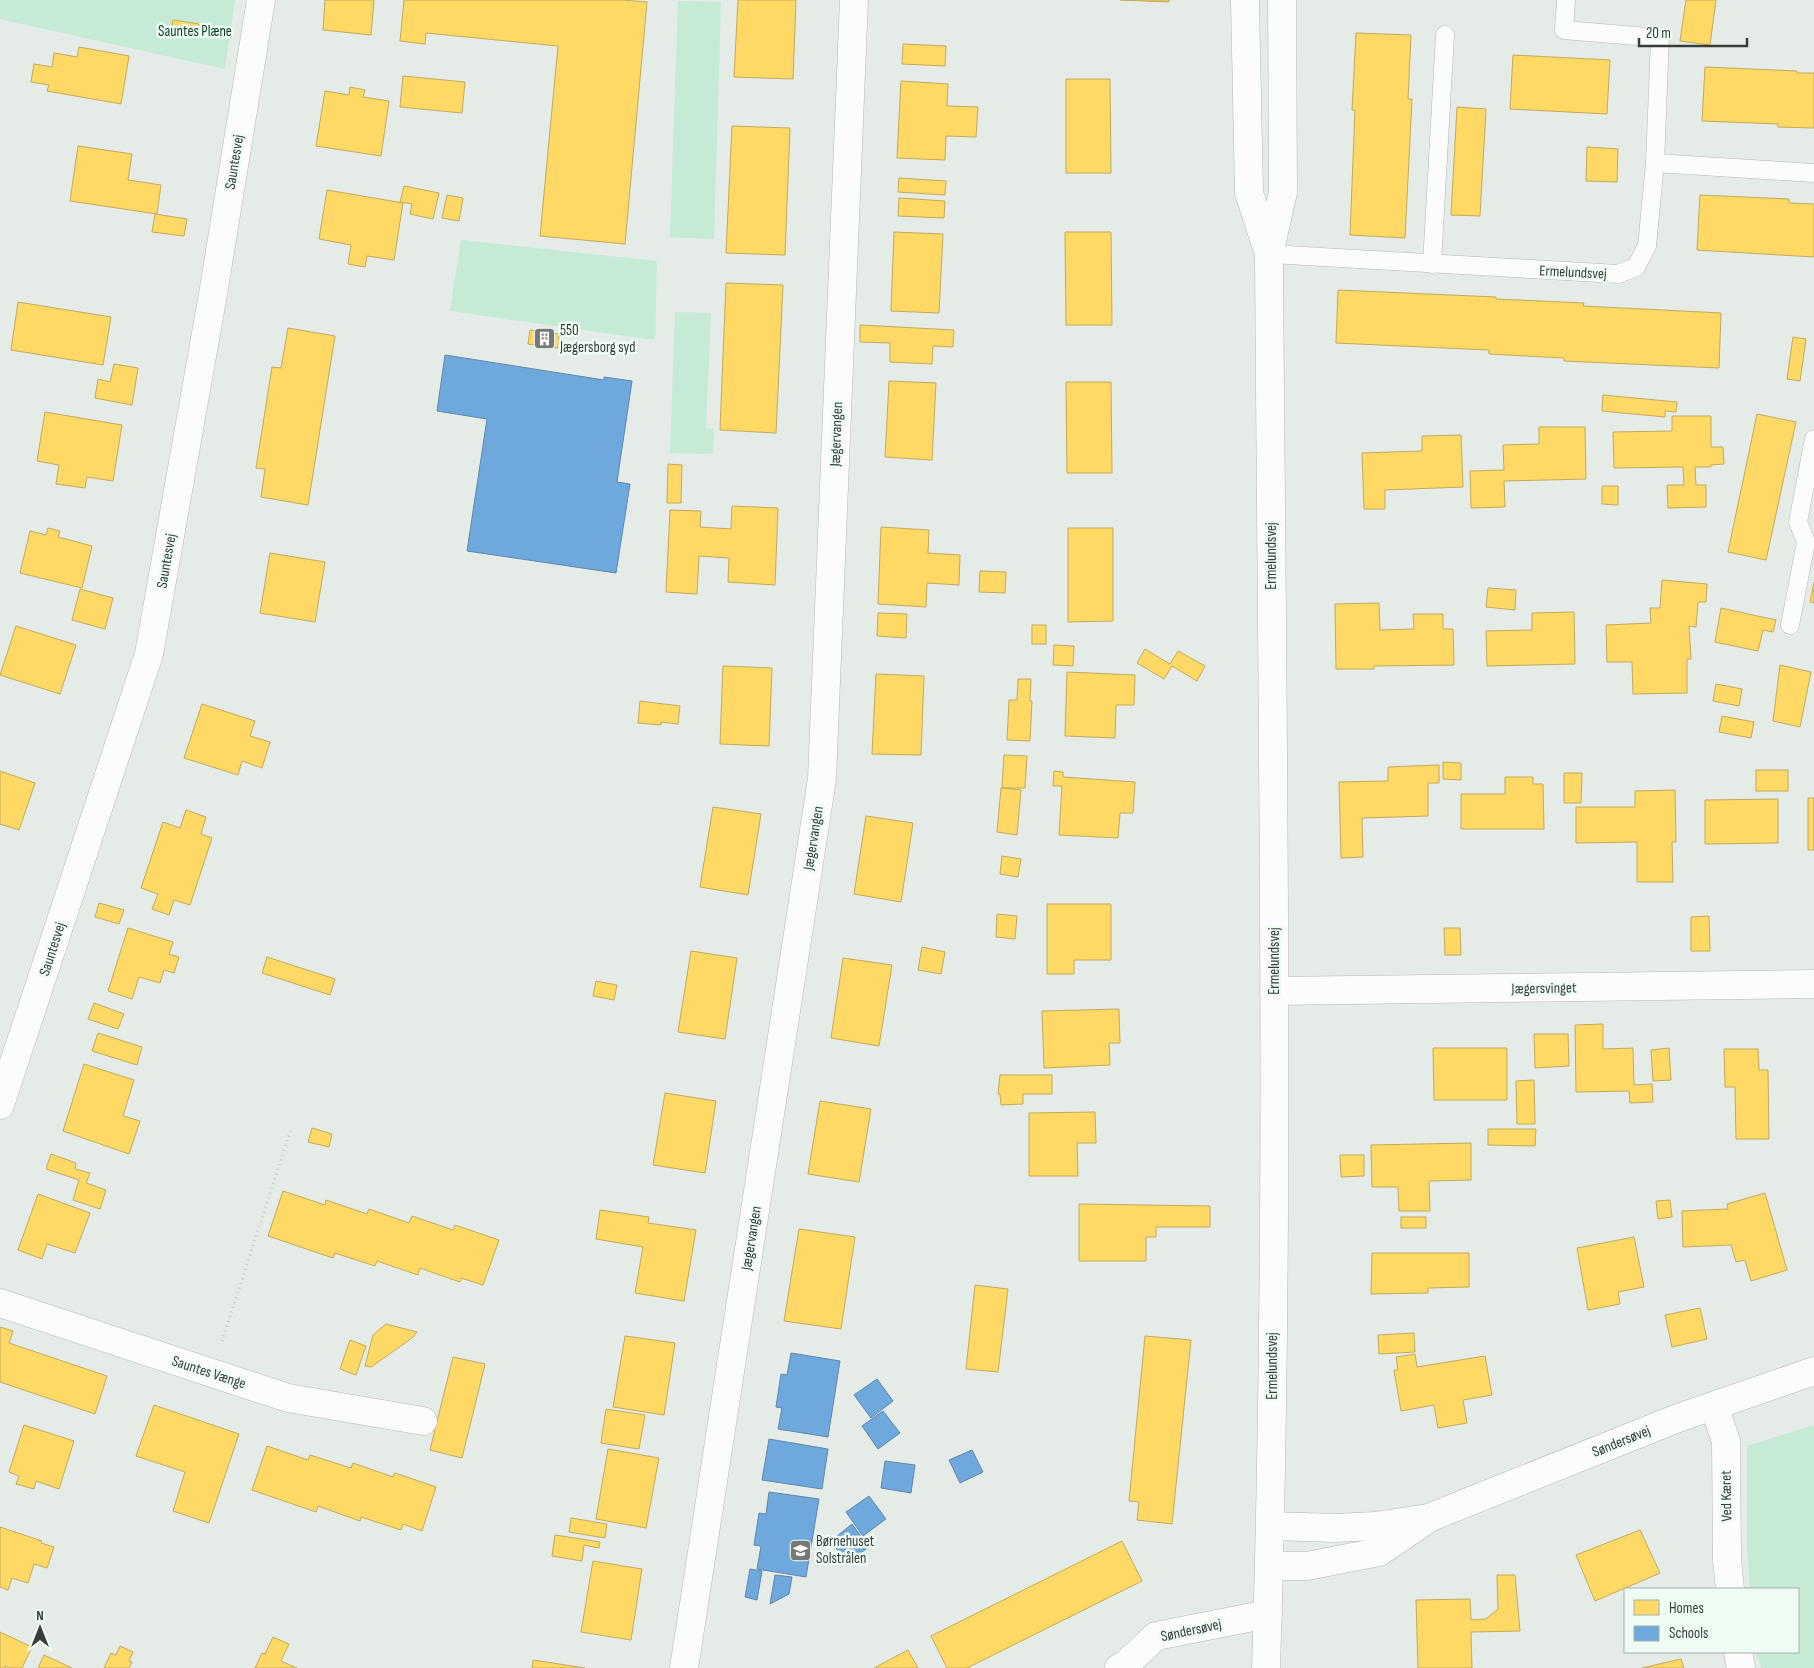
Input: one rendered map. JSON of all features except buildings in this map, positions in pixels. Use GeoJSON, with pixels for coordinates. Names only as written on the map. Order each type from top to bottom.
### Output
{"type":"FeatureCollection","features":[{"type":"Feature","properties":{"kind":"street","name":"Sauntesvej"},"geometry":{"type":"LineString","coordinates":[[0,1105],[149,654],[212,304],[261,0]]}},
{"type":"Feature","properties":{"kind":"street","name":"Jægervangen"},"geometry":{"type":"LineString","coordinates":[[684,1668],[822,779],[854,0]]}},
{"type":"Feature","properties":{"kind":"street","name":"Ermelundsvej"},"geometry":{"type":"LineString","coordinates":[[1245,0],[1249,193],[1269,254]]}},
{"type":"Feature","properties":{"kind":"street","name":"Ermelundsvej"},"geometry":{"type":"LineString","coordinates":[[1266,1668],[1271,1526],[1274,991],[1269,254],[1283,192],[1282,0]]}},
{"type":"Feature","properties":{"kind":"street","name":"Jægersvinget"},"geometry":{"type":"LineString","coordinates":[[1274,991],[1814,984]]}},
{"type":"Feature","properties":{"kind":"street","name":"Sauntes Vænge"},"geometry":{"type":"LineString","coordinates":[[0,1303],[288,1398],[423,1421]]}},
{"type":"Feature","properties":{"kind":"street","name":"Søndersøvej"},"geometry":{"type":"LineString","coordinates":[[1270,1566],[1307,1566],[1379,1552],[1431,1517],[1678,1418],[1814,1371]]}},
{"type":"Feature","properties":{"kind":"street","name":"Ved Kæret"},"geometry":{"type":"LineString","coordinates":[[1714,1406],[1726,1441],[1727,1560],[1730,1588]]}},
{"type":"Feature","properties":{"kind":"street","name":"Søndersøvej"},"geometry":{"type":"LineString","coordinates":[[1271,1526],[1336,1528],[1375,1526],[1431,1517]]}},
{"type":"Feature","properties":{"kind":"street","name":"Søndersøvej"},"geometry":{"type":"LineString","coordinates":[[1125,1667],[1156,1636],[1268,1614]]}},
{"type":"Feature","properties":{"kind":"street"},"geometry":{"type":"LineString","coordinates":[[1738,1653],[1742,1668]]}},
{"type":"Feature","properties":{"kind":"lane","name":"Ermelundsvej"},"geometry":{"type":"LineString","coordinates":[[1269,254],[1618,274],[1636,267],[1647,246],[1655,163],[1660,38],[1564,30],[1566,0]]}},
{"type":"Feature","properties":{"kind":"lane"},"geometry":{"type":"LineString","coordinates":[[1432,264],[1445,35]]}},
{"type":"Feature","properties":{"kind":"lane"},"geometry":{"type":"LineString","coordinates":[[1655,163],[1814,173]]}},
{"type":"Feature","properties":{"kind":"lane"},"geometry":{"type":"LineString","coordinates":[[1790,624],[1806,542],[1798,522],[1814,439]]}},
{"type":"Feature","properties":{"kind":"path"},"geometry":{"type":"LineString","coordinates":[[212,1373],[291,1128]]}},
{"type":"Feature","properties":{"kind":"green space","name":"Sauntes Plæne"},"geometry":{"type":"Polygon","coordinates":[[[0,0],[235,0],[225,69],[0,19],[0,0]]]}},
{"type":"Feature","properties":{"kind":"green space"},"geometry":{"type":"Polygon","coordinates":[[[678,1],[721,2],[714,239],[670,237],[678,1]]]}},
{"type":"Feature","properties":{"kind":"green space"},"geometry":{"type":"Polygon","coordinates":[[[461,240],[657,261],[655,340],[450,311],[461,240]]]}},
{"type":"Feature","properties":{"kind":"green space"},"geometry":{"type":"Polygon","coordinates":[[[675,312],[711,313],[706,428],[714,429],[713,454],[670,453],[675,312]]]}},
{"type":"Feature","properties":{"kind":"green space"},"geometry":{"type":"Polygon","coordinates":[[[1814,1425],[1814,1668],[1761,1668],[1756,1653],[1799,1653],[1799,1588],[1750,1588],[1747,1546],[1747,1446],[1814,1425]]]}},
{"type":"Feature","properties":{"kind":"place","name":"550 Jægersborg syd"},"geometry":{"type":"Point","coordinates":[544,339]}},
{"type":"Feature","properties":{"kind":"place","name":"Børnehuset Solstrålen"},"geometry":{"type":"Point","coordinates":[800,1550]}}]}
